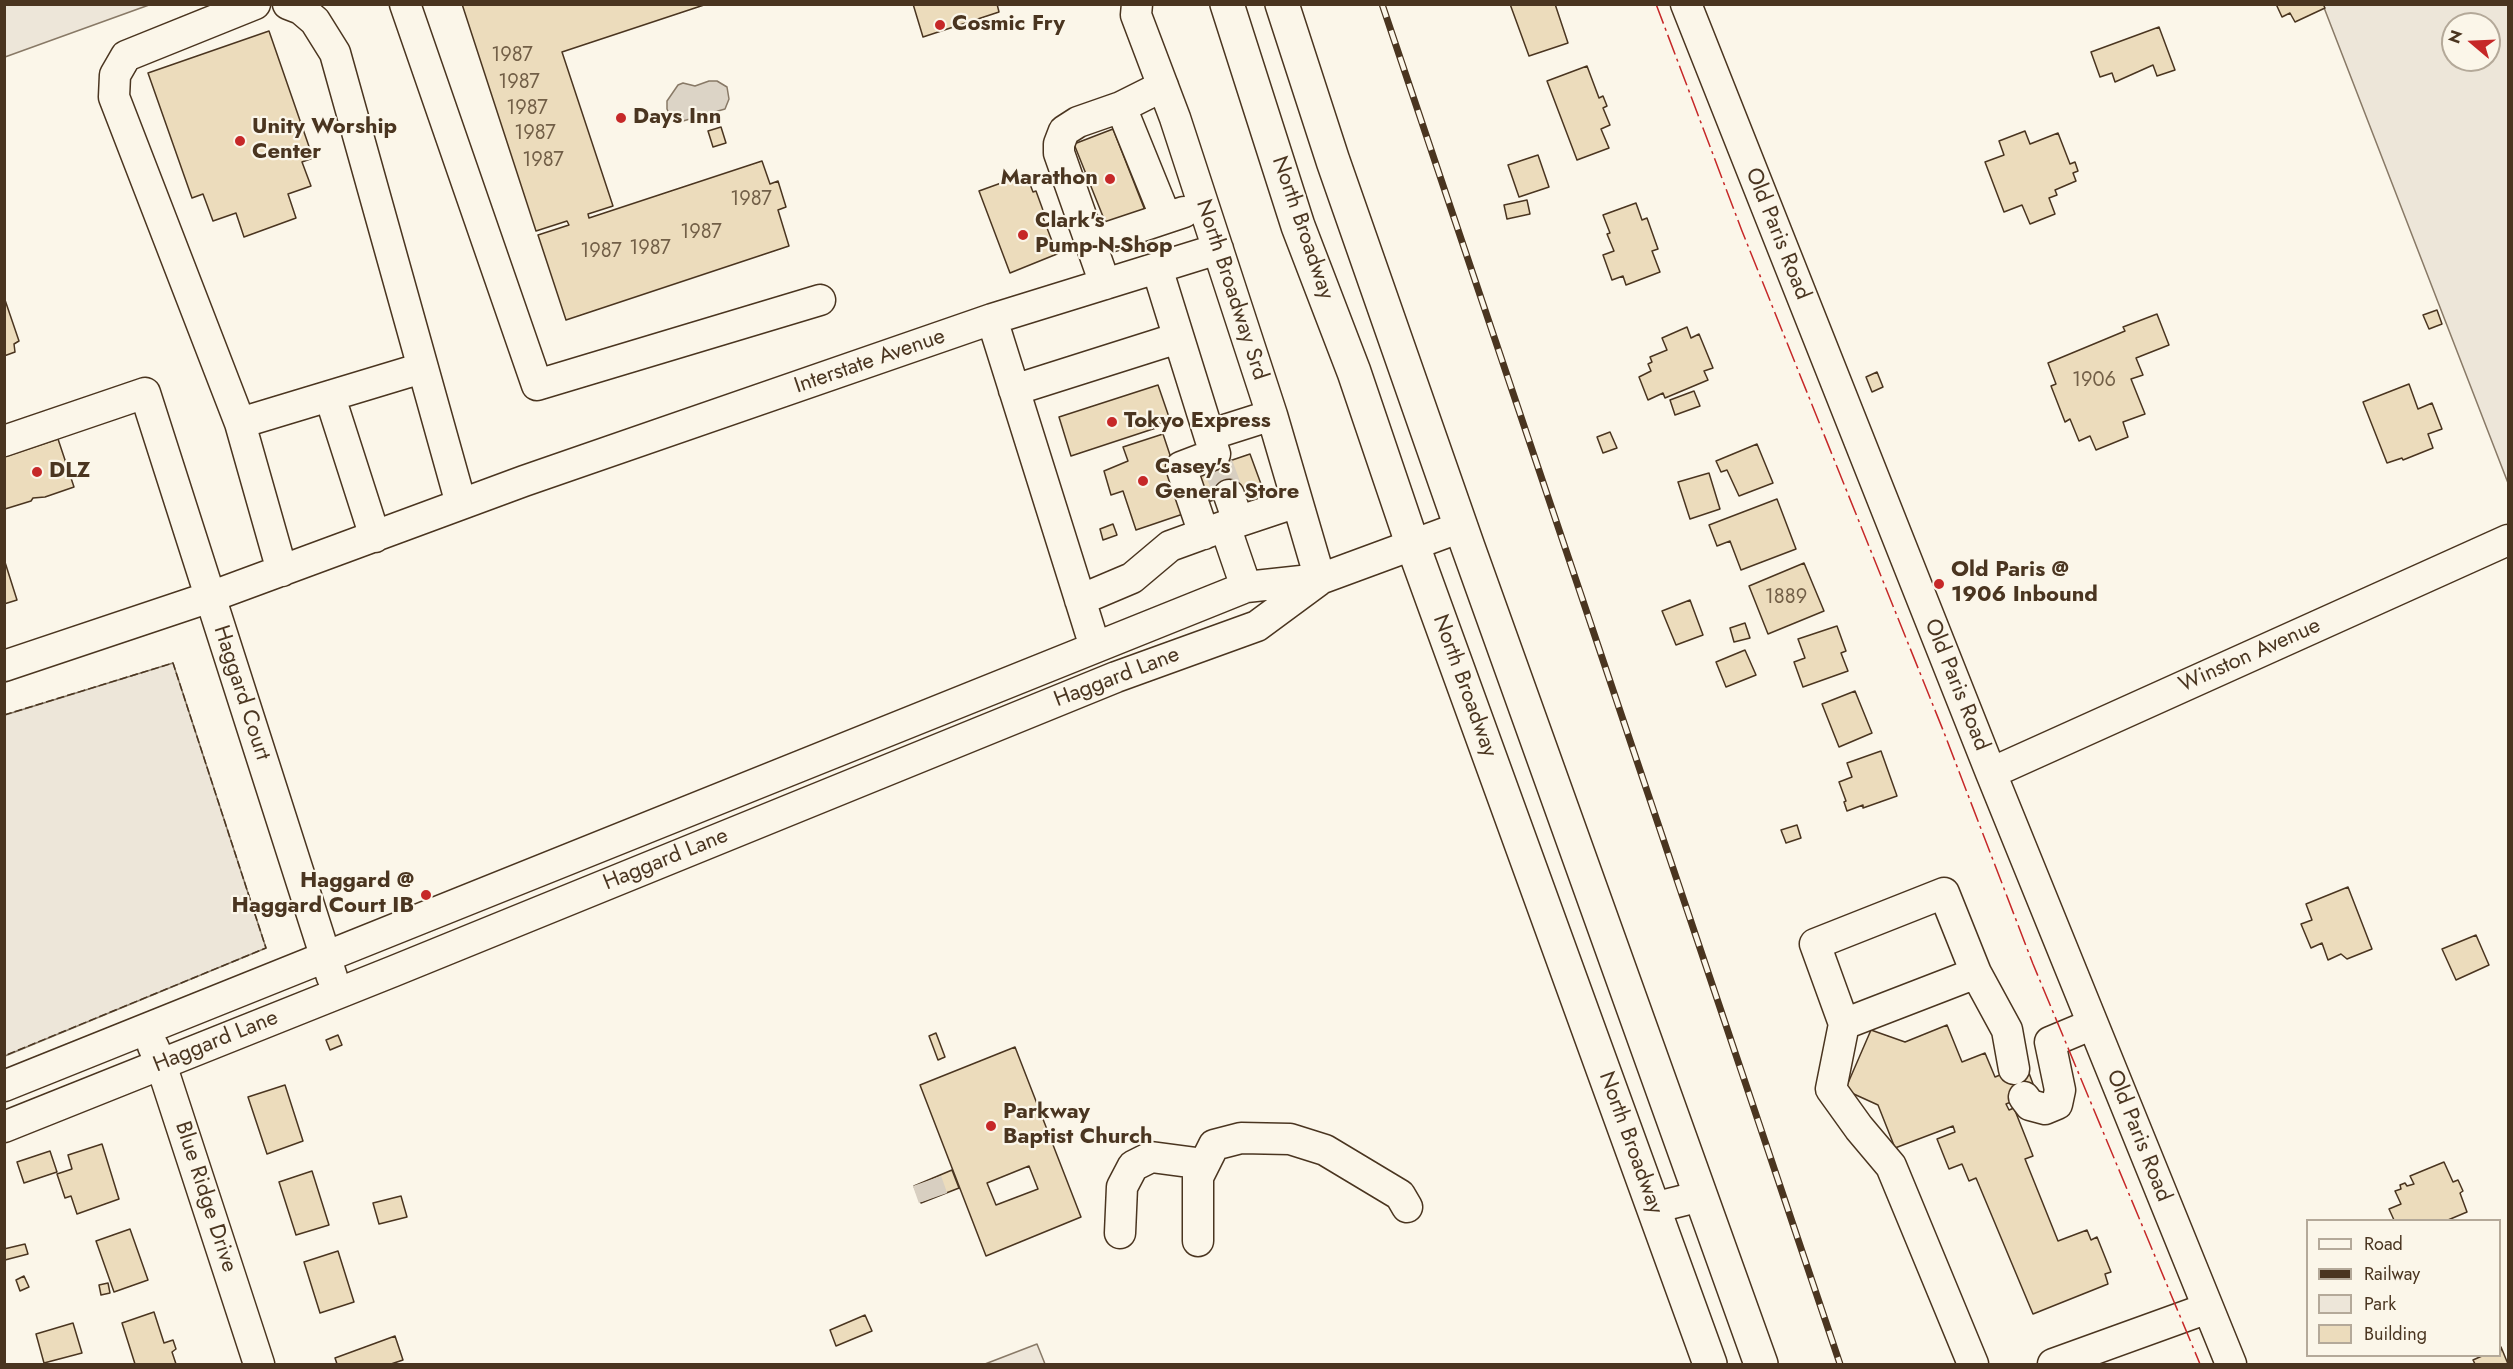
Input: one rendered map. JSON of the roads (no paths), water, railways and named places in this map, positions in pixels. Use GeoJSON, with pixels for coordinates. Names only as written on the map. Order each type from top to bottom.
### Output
{"type":"FeatureCollection","features":[{"type":"Feature","properties":{"kind":"highway","name":"North Broadway"},"geometry":{"type":"LineString","coordinates":[[1227,4],[1298,226],[1354,372],[1412,543],[1710,1365]]}},
{"type":"Feature","properties":{"kind":"highway"},"geometry":{"type":"LineString","coordinates":[[1282,4],[1461,526],[1761,1365]]}},
{"type":"Feature","properties":{"kind":"street"},"geometry":{"type":"LineString","coordinates":[[255,4],[126,56],[115,75],[114,97],[240,423],[282,571]]}},
{"type":"Feature","properties":{"kind":"street"},"geometry":{"type":"LineString","coordinates":[[288,4],[302,9],[315,21],[334,53],[461,504]]}},
{"type":"Feature","properties":{"kind":"street"},"geometry":{"type":"LineString","coordinates":[[405,4],[537,386],[820,300]]}},
{"type":"Feature","properties":{"kind":"street","name":"North Broadway Srd"},"geometry":{"type":"LineString","coordinates":[[1137,4],[1136,15],[1204,206],[1272,415],[1320,579]]}},
{"type":"Feature","properties":{"kind":"street","name":"Old Paris Road"},"geometry":{"type":"LineString","coordinates":[[1686,4],[1991,773],[2231,1365]]}},
{"type":"Feature","properties":{"kind":"street"},"geometry":{"type":"LineString","coordinates":[[1105,284],[1059,153],[1059,144],[1064,131],[1078,122],[1121,107],[1163,86]]}},
{"type":"Feature","properties":{"kind":"street"},"geometry":{"type":"LineString","coordinates":[[1121,107],[1166,218]]}},
{"type":"Feature","properties":{"kind":"street"},"geometry":{"type":"LineString","coordinates":[[1091,243],[1204,206]]}},
{"type":"Feature","properties":{"kind":"street","name":"Interstate Avenue"},"geometry":{"type":"LineString","coordinates":[[4,666],[210,597],[524,481],[992,319],[1218,249]]}},
{"type":"Feature","properties":{"kind":"street"},"geometry":{"type":"LineString","coordinates":[[1157,268],[1214,451]]}},
{"type":"Feature","properties":{"kind":"street"},"geometry":{"type":"LineString","coordinates":[[992,319],[1095,647]]}},
{"type":"Feature","properties":{"kind":"street"},"geometry":{"type":"LineString","coordinates":[[1014,390],[1178,338]]}},
{"type":"Feature","properties":{"kind":"street"},"geometry":{"type":"LineString","coordinates":[[240,423],[422,368]]}},
{"type":"Feature","properties":{"kind":"street","name":"Haggard Court"},"geometry":{"type":"LineString","coordinates":[[4,441],[145,393],[338,994]]}},
{"type":"Feature","properties":{"kind":"street"},"geometry":{"type":"LineString","coordinates":[[330,397],[375,537]]}},
{"type":"Feature","properties":{"kind":"street"},"geometry":{"type":"LineString","coordinates":[[1246,588],[1224,519],[1181,467],[1214,451],[1272,415]]}},
{"type":"Feature","properties":{"kind":"street"},"geometry":{"type":"LineString","coordinates":[[1080,600],[1132,578],[1170,546],[1224,519],[1297,502]]}},
{"type":"Feature","properties":{"kind":"street","name":"Haggard Lane"},"geometry":{"type":"LineString","coordinates":[[4,1086],[1246,588],[1320,579],[1461,526]]}},
{"type":"Feature","properties":{"kind":"street","name":"Winston Avenue"},"geometry":{"type":"LineString","coordinates":[[1991,773],[2508,540]]}},
{"type":"Feature","properties":{"kind":"street","name":"Haggard Lane"},"geometry":{"type":"LineString","coordinates":[[4,1126],[338,994],[1141,668],[1257,626],[1320,579]]}},
{"type":"Feature","properties":{"kind":"street"},"geometry":{"type":"LineString","coordinates":[[1129,634],[1141,668]]}},
{"type":"Feature","properties":{"kind":"street"},"geometry":{"type":"LineString","coordinates":[[946,708],[959,741]]}},
{"type":"Feature","properties":{"kind":"street"},"geometry":{"type":"LineString","coordinates":[[724,797],[738,831]]}},
{"type":"Feature","properties":{"kind":"street"},"geometry":{"type":"LineString","coordinates":[[564,861],[578,896]]}},
{"type":"Feature","properties":{"kind":"street"},"geometry":{"type":"LineString","coordinates":[[1973,1365],[1892,1166],[1859,1128],[1831,1089],[1844,1024],[1815,944],[1944,893],[1976,973],[2007,1030],[2017,1074],[2030,1105],[2045,1109],[2057,1104],[2060,1090],[2050,1042]]}},
{"type":"Feature","properties":{"kind":"street"},"geometry":{"type":"LineString","coordinates":[[1844,1024],[1976,973]]}},
{"type":"Feature","properties":{"kind":"street"},"geometry":{"type":"LineString","coordinates":[[2017,1074],[2050,1042],[2093,1024]]}},
{"type":"Feature","properties":{"kind":"street","name":"Blue Ridge Drive"},"geometry":{"type":"LineString","coordinates":[[145,1030],[161,1064],[260,1365]]}},
{"type":"Feature","properties":{"kind":"street"},"geometry":{"type":"LineString","coordinates":[[1198,1241],[1198,1177],[1214,1145],[1241,1138],[1290,1139],[1325,1150],[1400,1195],[1407,1207]]}},
{"type":"Feature","properties":{"kind":"street"},"geometry":{"type":"LineString","coordinates":[[1120,1233],[1122,1187],[1133,1166],[1151,1157],[1204,1164]]}},
{"type":"Feature","properties":{"kind":"street"},"geometry":{"type":"LineString","coordinates":[[1653,1208],[1701,1196]]}},
{"type":"Feature","properties":{"kind":"street"},"geometry":{"type":"LineString","coordinates":[[2053,1365],[2208,1308]]}},
{"type":"Feature","properties":{"kind":"tunnel"},"geometry":{"type":"LineString","coordinates":[[1218,465],[1229,495]]}},
{"type":"Feature","properties":{"kind":"tunnel"},"geometry":{"type":"LineString","coordinates":[[927,1181],[933,1198]]}},
{"type":"Feature","properties":{"kind":"railway"},"geometry":{"type":"LineString","coordinates":[[1382,4],[1840,1364]]}},
{"type":"Feature","properties":{"kind":"place","name":"Cosmic Fry"},"geometry":{"type":"Point","coordinates":[940,25]}},
{"type":"Feature","properties":{"kind":"place","name":"Days Inn"},"geometry":{"type":"Point","coordinates":[621,118]}},
{"type":"Feature","properties":{"kind":"place","name":"Unity Worship Center"},"geometry":{"type":"Point","coordinates":[240,141]}},
{"type":"Feature","properties":{"kind":"place","name":"Marathon"},"geometry":{"type":"Point","coordinates":[1110,179]}},
{"type":"Feature","properties":{"kind":"place","name":"Clark's Pump-N-Shop"},"geometry":{"type":"Point","coordinates":[1023,235]}},
{"type":"Feature","properties":{"kind":"place","name":"Tokyo Express"},"geometry":{"type":"Point","coordinates":[1112,422]}},
{"type":"Feature","properties":{"kind":"place","name":"DLZ"},"geometry":{"type":"Point","coordinates":[37,472]}},
{"type":"Feature","properties":{"kind":"place","name":"Casey's General Store"},"geometry":{"type":"Point","coordinates":[1143,481]}},
{"type":"Feature","properties":{"kind":"place","name":"Old Paris @ 1906 Inbound"},"geometry":{"type":"Point","coordinates":[1939,584]}},
{"type":"Feature","properties":{"kind":"place","name":"Haggard @ Haggard Court IB"},"geometry":{"type":"Point","coordinates":[426,895]}},
{"type":"Feature","properties":{"kind":"place","name":"Parkway Baptist Church"},"geometry":{"type":"Point","coordinates":[991,1126]}}]}
